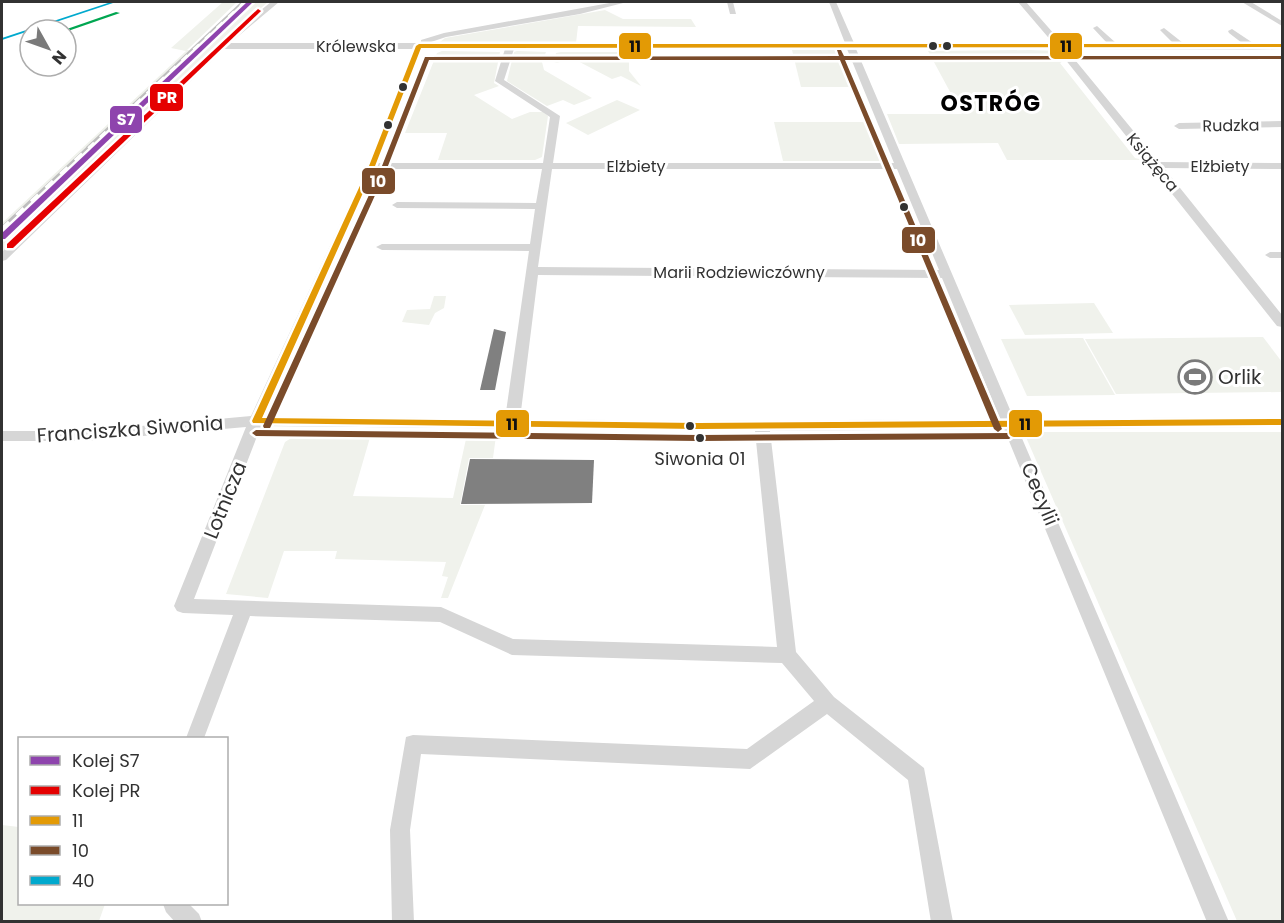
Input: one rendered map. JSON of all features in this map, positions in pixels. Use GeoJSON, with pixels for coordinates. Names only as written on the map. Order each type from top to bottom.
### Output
{"type":"FeatureCollection","features":[{"type":"Feature","properties":{"kind":"street"},"geometry":{"type":"LineString","coordinates":[[2,39],[114,2]]}},
{"type":"Feature","properties":{"kind":"street"},"geometry":{"type":"LineString","coordinates":[[2,258],[222,46],[275,2]]}},
{"type":"Feature","properties":{"kind":"street"},"geometry":{"type":"LineString","coordinates":[[419,46],[444,35],[623,2]]}},
{"type":"Feature","properties":{"kind":"street"},"geometry":{"type":"LineString","coordinates":[[730,2],[734,12]]}},
{"type":"Feature","properties":{"kind":"street","name":"Cecylii"},"geometry":{"type":"LineString","coordinates":[[832,2],[1218,921]]}},
{"type":"Feature","properties":{"kind":"street","name":"Książęca"},"geometry":{"type":"LineString","coordinates":[[1022,2],[1157,165],[1282,323]]}},
{"type":"Feature","properties":{"kind":"street"},"geometry":{"type":"LineString","coordinates":[[1246,2],[1282,24]]}},
{"type":"Feature","properties":{"kind":"street"},"geometry":{"type":"LineString","coordinates":[[1097,28],[1115,47]]}},
{"type":"Feature","properties":{"kind":"street"},"geometry":{"type":"LineString","coordinates":[[1164,30],[1182,47]]}},
{"type":"Feature","properties":{"kind":"street"},"geometry":{"type":"LineString","coordinates":[[1232,31],[1252,47]]}},
{"type":"Feature","properties":{"kind":"street","name":"Królewska"},"geometry":{"type":"LineString","coordinates":[[222,46],[1282,46]]}},
{"type":"Feature","properties":{"kind":"street","name":"Lotnicza"},"geometry":{"type":"LineString","coordinates":[[244,609],[183,606],[256,421],[372,166],[419,46]]}},
{"type":"Feature","properties":{"kind":"street"},"geometry":{"type":"LineString","coordinates":[[510,47],[499,81],[555,116],[512,423]]}},
{"type":"Feature","properties":{"kind":"street","name":"Rudzka"},"geometry":{"type":"LineString","coordinates":[[1179,126],[1282,124]]}},
{"type":"Feature","properties":{"kind":"street","name":"Elżbiety"},"geometry":{"type":"LineString","coordinates":[[372,166],[901,165]]}},
{"type":"Feature","properties":{"kind":"street","name":"Elżbiety"},"geometry":{"type":"LineString","coordinates":[[1157,165],[1282,166]]}},
{"type":"Feature","properties":{"kind":"street"},"geometry":{"type":"LineString","coordinates":[[397,205],[541,206]]}},
{"type":"Feature","properties":{"kind":"street"},"geometry":{"type":"LineString","coordinates":[[382,247],[535,248]]}},
{"type":"Feature","properties":{"kind":"street"},"geometry":{"type":"LineString","coordinates":[[1270,255],[1282,255]]}},
{"type":"Feature","properties":{"kind":"street","name":"Marii Rodziewiczówny"},"geometry":{"type":"LineString","coordinates":[[532,271],[945,274]]}},
{"type":"Feature","properties":{"kind":"street","name":"Franciszka Siwonia"},"geometry":{"type":"LineString","coordinates":[[2,436],[86,436],[256,421],[762,426],[1282,422]]}},
{"type":"Feature","properties":{"kind":"street"},"geometry":{"type":"LineString","coordinates":[[762,426],[787,655],[827,703],[916,775],[942,921]]}},
{"type":"Feature","properties":{"kind":"street"},"geometry":{"type":"LineString","coordinates":[[195,737],[244,609],[441,615],[512,648],[787,655]]}},
{"type":"Feature","properties":{"kind":"street"},"geometry":{"type":"LineString","coordinates":[[403,921],[400,830],[413,744],[750,759],[827,703]]}},
{"type":"Feature","properties":{"kind":"street"},"geometry":{"type":"LineString","coordinates":[[176,905],[191,921]]}},
{"type":"Feature","properties":{"kind":"shaded area"},"geometry":{"type":"Polygon","coordinates":[[[223,2],[237,2],[187,50],[197,50],[253,2],[268,2],[213,49],[2,254],[2,223],[186,51],[171,48],[223,2]]]}},
{"type":"Feature","properties":{"kind":"shaded area"},"geometry":{"type":"Polygon","coordinates":[[[605,10],[623,19],[691,19],[696,27],[578,26],[576,43],[444,44],[440,42],[445,38],[605,10]]]}},
{"type":"Feature","properties":{"kind":"shaded area"},"geometry":{"type":"Polygon","coordinates":[[[792,50],[842,50],[855,87],[801,87],[792,50]]]}},
{"type":"Feature","properties":{"kind":"shaded area"},"geometry":{"type":"Polygon","coordinates":[[[442,51],[500,52],[494,83],[499,86],[474,95],[512,119],[530,112],[543,112],[548,116],[542,157],[535,160],[438,160],[447,133],[405,133],[437,53],[442,51]]]}},
{"type":"Feature","properties":{"kind":"shaded area"},"geometry":{"type":"Polygon","coordinates":[[[928,51],[1058,51],[1065,60],[1060,63],[1135,158],[1144,160],[1007,160],[998,143],[899,144],[887,114],[962,114],[928,51]]]}},
{"type":"Feature","properties":{"kind":"shaded area"},"geometry":{"type":"Polygon","coordinates":[[[514,52],[546,52],[542,62],[544,70],[592,98],[574,105],[563,100],[547,106],[507,81],[514,52]]]}},
{"type":"Feature","properties":{"kind":"shaded area"},"geometry":{"type":"Polygon","coordinates":[[[629,52],[629,71],[641,86],[621,76],[612,79],[572,58],[554,62],[556,53],[629,52]]]}},
{"type":"Feature","properties":{"kind":"shaded area"},"geometry":{"type":"Polygon","coordinates":[[[617,100],[640,110],[588,135],[566,123],[617,100]]]}},
{"type":"Feature","properties":{"kind":"shaded area"},"geometry":{"type":"Polygon","coordinates":[[[774,122],[872,122],[886,158],[881,161],[783,161],[774,122]]]}},
{"type":"Feature","properties":{"kind":"shaded area"},"geometry":{"type":"Polygon","coordinates":[[[434,296],[446,296],[444,308],[435,313],[429,325],[402,322],[407,310],[430,309],[434,296]]]}},
{"type":"Feature","properties":{"kind":"shaded area"},"geometry":{"type":"Polygon","coordinates":[[[1094,303],[1113,333],[1025,335],[1009,305],[1094,303]]]}},
{"type":"Feature","properties":{"kind":"shaded area","name":"Orlik"},"geometry":{"type":"Polygon","coordinates":[[[1263,337],[1282,362],[1282,392],[1116,394],[1085,339],[1263,337]]]}},
{"type":"Feature","properties":{"kind":"shaded area"},"geometry":{"type":"Polygon","coordinates":[[[1083,338],[1115,395],[1027,396],[1001,339],[1083,338]]]}},
{"type":"Feature","properties":{"kind":"shaded area"},"geometry":{"type":"Polygon","coordinates":[[[1037,432],[1282,432],[1282,921],[1237,921],[1025,435],[1037,432]]]}},
{"type":"Feature","properties":{"kind":"shaded area"},"geometry":{"type":"Polygon","coordinates":[[[306,433],[371,434],[353,496],[453,498],[466,439],[456,439],[456,435],[496,436],[493,458],[469,458],[460,505],[485,505],[448,598],[441,598],[448,577],[442,576],[446,562],[335,559],[337,551],[284,551],[268,598],[226,594],[285,442],[296,435],[306,433]]]}},
{"type":"Feature","properties":{"kind":"shaded area"},"geometry":{"type":"Polygon","coordinates":[[[2,825],[18,827],[18,905],[105,905],[99,921],[2,921],[2,825]]]}},
{"type":"Feature","properties":{"kind":"building"},"geometry":{"type":"Polygon","coordinates":[[[494,329],[506,332],[495,390],[480,390],[494,329]]]}},
{"type":"Feature","properties":{"kind":"building"},"geometry":{"type":"Polygon","coordinates":[[[470,459],[594,460],[592,503],[461,504],[470,459]]]}},
{"type":"Feature","properties":{"kind":"railway"},"geometry":{"type":"LineString","coordinates":[[88,148],[244,2]]}},
{"type":"Feature","properties":{"kind":"railway"},"geometry":{"type":"LineString","coordinates":[[2,229],[90,147]]}},
{"type":"Feature","properties":{"kind":"rail line","name":"S7"},"geometry":{"type":"LineString","coordinates":[[2,237],[250,2]]}},
{"type":"Feature","properties":{"kind":"rail line","name":"PR"},"geometry":{"type":"LineString","coordinates":[[10,246],[258,11]]}},
{"type":"Feature","properties":{"kind":"transit line","name":"40"},"geometry":{"type":"LineString","coordinates":[[2,39],[114,2]]}},
{"type":"Feature","properties":{"kind":"transit line"},"geometry":{"type":"LineString","coordinates":[[78,26],[118,13]]}},
{"type":"Feature","properties":{"kind":"transit line","name":"11"},"geometry":{"type":"LineString","coordinates":[[419,46],[1282,46]]}},
{"type":"Feature","properties":{"kind":"transit line","name":"11"},"geometry":{"type":"LineString","coordinates":[[256,421],[372,166],[419,46]]}},
{"type":"Feature","properties":{"kind":"transit line","name":"10"},"geometry":{"type":"LineString","coordinates":[[839,51],[998,429]]}},
{"type":"Feature","properties":{"kind":"transit line","name":"10"},"geometry":{"type":"LineString","coordinates":[[267,426],[383,171],[427,58],[1282,58]]}},
{"type":"Feature","properties":{"kind":"transit line","name":"11"},"geometry":{"type":"LineString","coordinates":[[256,421],[699,426],[1282,422]]}},
{"type":"Feature","properties":{"kind":"transit line","name":"10"},"geometry":{"type":"LineString","coordinates":[[256,433],[699,438],[1009,436]]}},
{"type":"Feature","properties":{"kind":"place","name":"Orlik"},"geometry":{"type":"Point","coordinates":[1195,377]}},
{"type":"Feature","properties":{"kind":"place","name":"Siwonia 01"},"geometry":{"type":"Point","coordinates":[700,438]}},
{"type":"Feature","properties":{"kind":"district","name":"OSTRÓG"},"geometry":{"type":"Point","coordinates":[991,103]}}]}
